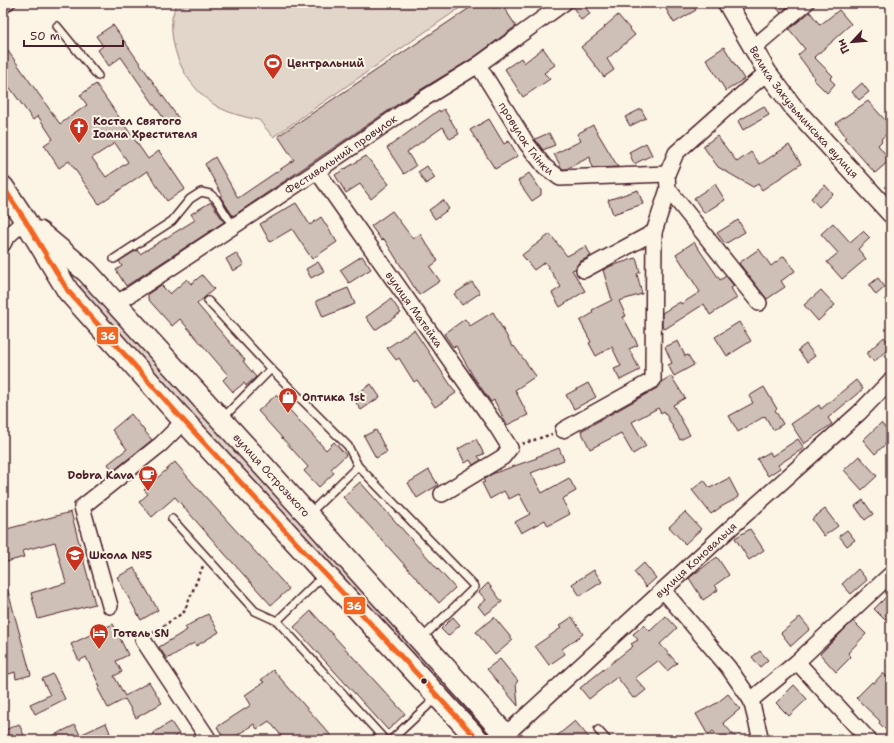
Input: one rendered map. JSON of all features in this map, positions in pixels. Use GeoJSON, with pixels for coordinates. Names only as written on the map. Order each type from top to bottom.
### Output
{"type":"FeatureCollection","features":[{"type":"Feature","properties":{"kind":"main road","name":"вулиця Острозького"},"geometry":{"type":"LineString","coordinates":[[3,187],[68,291],[184,421],[478,740]]}},
{"type":"Feature","properties":{"kind":"main road","name":"вулиця Острозького"},"geometry":{"type":"LineString","coordinates":[[25,220],[87,272],[308,515],[505,738]]}},
{"type":"Feature","properties":{"kind":"main road"},"geometry":{"type":"LineString","coordinates":[[68,291],[69,284],[73,277],[79,273],[87,272]]}},
{"type":"Feature","properties":{"kind":"street","name":"Фестивальний провулок"},"geometry":{"type":"LineString","coordinates":[[116,304],[318,171],[412,106],[478,65],[564,3]]}},
{"type":"Feature","properties":{"kind":"street","name":"Велика Закузьминська вулиця"},"geometry":{"type":"LineString","coordinates":[[727,3],[767,72],[794,108],[890,213]]}},
{"type":"Feature","properties":{"kind":"street"},"geometry":{"type":"LineString","coordinates":[[753,48],[806,3]]}},
{"type":"Feature","properties":{"kind":"street","name":"провулок Глінки"},"geometry":{"type":"LineString","coordinates":[[478,65],[527,144],[540,162],[544,167],[560,178],[667,174]]}},
{"type":"Feature","properties":{"kind":"street"},"geometry":{"type":"LineString","coordinates":[[563,430],[653,380],[654,232],[668,189],[667,174],[676,153],[767,72]]}},
{"type":"Feature","properties":{"kind":"street","name":"вулиця Матейка"},"geometry":{"type":"LineString","coordinates":[[318,171],[498,426],[510,448]]}},
{"type":"Feature","properties":{"kind":"street"},"geometry":{"type":"LineString","coordinates":[[668,189],[759,303]]}},
{"type":"Feature","properties":{"kind":"street"},"geometry":{"type":"LineString","coordinates":[[3,244],[6,238],[25,220]]}},
{"type":"Feature","properties":{"kind":"street"},"geometry":{"type":"LineString","coordinates":[[584,270],[654,232]]}},
{"type":"Feature","properties":{"kind":"street","name":"вулиця Коновальця"},"geometry":{"type":"LineString","coordinates":[[505,738],[663,590],[859,413],[891,380]]}},
{"type":"Feature","properties":{"kind":"street"},"geometry":{"type":"LineString","coordinates":[[110,606],[82,507],[160,444],[184,421]]}},
{"type":"Feature","properties":{"kind":"street"},"geometry":{"type":"LineString","coordinates":[[442,494],[503,456],[510,448]]}},
{"type":"Feature","properties":{"kind":"street"},"geometry":{"type":"LineString","coordinates":[[751,700],[797,662],[891,574]]}},
{"type":"Feature","properties":{"kind":"street"},"geometry":{"type":"LineString","coordinates":[[663,590],[728,667],[751,700],[760,740]]}},
{"type":"Feature","properties":{"kind":"street"},"geometry":{"type":"LineString","coordinates":[[143,640],[209,740]]}},
{"type":"Feature","properties":{"kind":"street"},"geometry":{"type":"LineString","coordinates":[[797,662],[869,740]]}},
{"type":"Feature","properties":{"kind":"lane"},"geometry":{"type":"LineString","coordinates":[[3,11],[12,3]]}},
{"type":"Feature","properties":{"kind":"lane"},"geometry":{"type":"LineString","coordinates":[[57,26],[98,76]]}},
{"type":"Feature","properties":{"kind":"lane"},"geometry":{"type":"LineString","coordinates":[[114,259],[172,221],[190,199],[201,192],[210,194],[216,198],[233,226]]}},
{"type":"Feature","properties":{"kind":"lane"},"geometry":{"type":"LineString","coordinates":[[208,301],[271,369],[348,446],[358,466],[475,588],[420,640]]}},
{"type":"Feature","properties":{"kind":"lane"},"geometry":{"type":"LineString","coordinates":[[221,420],[271,369]]}},
{"type":"Feature","properties":{"kind":"lane"},"geometry":{"type":"LineString","coordinates":[[308,515],[358,466]]}},
{"type":"Feature","properties":{"kind":"lane"},"geometry":{"type":"LineString","coordinates":[[172,519],[255,611],[277,621],[385,740]]}},
{"type":"Feature","properties":{"kind":"lane"},"geometry":{"type":"LineString","coordinates":[[277,621],[325,574]]}},
{"type":"Feature","properties":{"kind":"lane"},"geometry":{"type":"LineString","coordinates":[[391,740],[438,696]]}},
{"type":"Feature","properties":{"kind":"lane"},"geometry":{"type":"LineString","coordinates":[[598,730],[607,740]]}},
{"type":"Feature","properties":{"kind":"path"},"geometry":{"type":"LineString","coordinates":[[510,448],[563,430]]}},
{"type":"Feature","properties":{"kind":"path"},"geometry":{"type":"LineString","coordinates":[[143,640],[184,612],[206,557]]}},
{"type":"Feature","properties":{"kind":"shaded area","name":"Центральний"},"geometry":{"type":"Polygon","coordinates":[[[176,3],[467,3],[273,137],[259,120],[218,107],[207,99],[189,80],[177,57],[174,44],[172,18],[176,3]]]}},
{"type":"Feature","properties":{"kind":"shaded area"},"geometry":{"type":"Polygon","coordinates":[[[86,281],[474,708],[464,717],[74,293],[86,281]]]}},
{"type":"Feature","properties":{"kind":"building"},"geometry":{"type":"Polygon","coordinates":[[[477,3],[489,3],[493,8],[501,3],[516,26],[473,58],[407,98],[233,216],[220,196],[222,195],[205,164],[215,157],[238,198],[294,160],[278,136],[477,3]]]}},
{"type":"Feature","properties":{"kind":"building"},"geometry":{"type":"Polygon","coordinates":[[[579,3],[583,3],[590,14],[581,20],[573,7],[579,3]]]}},
{"type":"Feature","properties":{"kind":"building"},"geometry":{"type":"Polygon","coordinates":[[[676,3],[691,3],[696,10],[674,23],[666,9],[676,3]]]}},
{"type":"Feature","properties":{"kind":"building"},"geometry":{"type":"Polygon","coordinates":[[[773,3],[792,3],[781,13],[773,3]]]}},
{"type":"Feature","properties":{"kind":"building"},"geometry":{"type":"Polygon","coordinates":[[[839,10],[851,24],[814,57],[833,76],[830,79],[835,84],[827,93],[813,79],[815,78],[798,55],[805,49],[789,29],[810,12],[820,25],[839,10]]]}},
{"type":"Feature","properties":{"kind":"building"},"geometry":{"type":"Polygon","coordinates":[[[618,15],[635,35],[607,59],[614,70],[604,77],[581,47],[605,28],[604,27],[618,15]]]}},
{"type":"Feature","properties":{"kind":"building"},"geometry":{"type":"Polygon","coordinates":[[[113,25],[179,119],[169,126],[121,57],[109,66],[98,50],[103,46],[96,36],[113,25]]]}},
{"type":"Feature","properties":{"kind":"building","name":"Костел Святого Іоана Хрестителя"},"geometry":{"type":"Polygon","coordinates":[[[3,44],[60,124],[87,105],[80,95],[96,84],[148,159],[159,151],[185,189],[167,201],[147,171],[99,204],[69,161],[59,168],[44,145],[53,139],[38,116],[33,120],[3,78],[3,44]],[[115,143],[92,158],[106,177],[128,162],[115,143]]]}},
{"type":"Feature","properties":{"kind":"building"},"geometry":{"type":"Polygon","coordinates":[[[724,47],[744,79],[726,91],[706,59],[724,47]]]}},
{"type":"Feature","properties":{"kind":"building"},"geometry":{"type":"Polygon","coordinates":[[[543,48],[555,65],[544,73],[550,79],[523,97],[505,69],[521,58],[524,63],[543,48]]]}},
{"type":"Feature","properties":{"kind":"building"},"geometry":{"type":"Polygon","coordinates":[[[862,83],[869,92],[859,100],[852,92],[862,83]]]}},
{"type":"Feature","properties":{"kind":"building"},"geometry":{"type":"Polygon","coordinates":[[[868,101],[885,120],[891,115],[891,130],[881,139],[882,141],[878,145],[890,160],[875,173],[844,138],[846,137],[836,123],[868,101]]]}},
{"type":"Feature","properties":{"kind":"building"},"geometry":{"type":"Polygon","coordinates":[[[764,106],[769,115],[743,130],[738,121],[764,106]]]}},
{"type":"Feature","properties":{"kind":"building"},"geometry":{"type":"Polygon","coordinates":[[[444,109],[459,134],[450,139],[443,127],[407,152],[416,166],[404,174],[387,148],[439,110],[440,112],[444,109]]]}},
{"type":"Feature","properties":{"kind":"building"},"geometry":{"type":"Polygon","coordinates":[[[641,109],[646,118],[630,126],[625,117],[641,109]]]}},
{"type":"Feature","properties":{"kind":"building"},"geometry":{"type":"Polygon","coordinates":[[[489,119],[504,144],[509,141],[518,156],[495,169],[470,130],[489,119]]]}},
{"type":"Feature","properties":{"kind":"building"},"geometry":{"type":"Polygon","coordinates":[[[593,125],[618,167],[592,168],[590,157],[566,169],[563,169],[554,154],[581,141],[577,134],[593,125]]]}},
{"type":"Feature","properties":{"kind":"building"},"geometry":{"type":"Polygon","coordinates":[[[549,133],[555,145],[543,150],[535,139],[549,133]]]}},
{"type":"Feature","properties":{"kind":"building"},"geometry":{"type":"Polygon","coordinates":[[[717,136],[737,162],[751,152],[760,164],[789,145],[801,164],[762,190],[758,184],[753,187],[718,167],[703,146],[717,136]]]}},
{"type":"Feature","properties":{"kind":"building"},"geometry":{"type":"Polygon","coordinates":[[[646,143],[652,155],[634,164],[629,152],[646,143]]]}},
{"type":"Feature","properties":{"kind":"building"},"geometry":{"type":"Polygon","coordinates":[[[366,156],[389,184],[371,199],[360,184],[346,193],[335,175],[366,156]]]}},
{"type":"Feature","properties":{"kind":"building"},"geometry":{"type":"Polygon","coordinates":[[[427,166],[435,178],[426,184],[418,172],[427,166]]]}},
{"type":"Feature","properties":{"kind":"building"},"geometry":{"type":"Polygon","coordinates":[[[529,173],[541,190],[541,195],[532,201],[518,181],[529,173]]]}},
{"type":"Feature","properties":{"kind":"building"},"geometry":{"type":"Polygon","coordinates":[[[715,184],[725,200],[704,213],[694,198],[715,184]]]}},
{"type":"Feature","properties":{"kind":"building"},"geometry":{"type":"Polygon","coordinates":[[[825,185],[833,194],[819,207],[811,198],[825,185]]]}},
{"type":"Feature","properties":{"kind":"building"},"geometry":{"type":"Polygon","coordinates":[[[638,190],[643,204],[613,214],[608,200],[638,190]]]}},
{"type":"Feature","properties":{"kind":"building"},"geometry":{"type":"Polygon","coordinates":[[[443,200],[449,209],[435,219],[429,210],[443,200]]]}},
{"type":"Feature","properties":{"kind":"building"},"geometry":{"type":"Polygon","coordinates":[[[211,202],[224,222],[126,286],[116,270],[122,266],[119,261],[137,250],[140,254],[195,220],[191,214],[211,202]]]}},
{"type":"Feature","properties":{"kind":"building"},"geometry":{"type":"Polygon","coordinates":[[[296,203],[310,225],[321,217],[337,242],[312,259],[292,229],[270,242],[260,224],[296,203]]]}},
{"type":"Feature","properties":{"kind":"building"},"geometry":{"type":"Polygon","coordinates":[[[392,211],[413,239],[420,234],[438,261],[430,267],[440,281],[419,295],[384,239],[382,241],[371,226],[392,211]]]}},
{"type":"Feature","properties":{"kind":"building"},"geometry":{"type":"Polygon","coordinates":[[[738,220],[745,232],[725,244],[717,233],[738,220]]]}},
{"type":"Feature","properties":{"kind":"building"},"geometry":{"type":"Polygon","coordinates":[[[833,223],[850,242],[863,231],[870,238],[858,249],[866,259],[842,279],[827,262],[838,253],[821,234],[833,223]]]}},
{"type":"Feature","properties":{"kind":"building"},"geometry":{"type":"Polygon","coordinates":[[[550,234],[567,256],[586,246],[591,256],[579,262],[575,269],[572,270],[585,291],[560,307],[552,293],[561,287],[545,262],[534,270],[522,255],[550,234]]]}},
{"type":"Feature","properties":{"kind":"building"},"geometry":{"type":"Polygon","coordinates":[[[694,242],[720,280],[726,276],[734,286],[731,288],[737,298],[710,315],[704,304],[665,329],[662,325],[662,313],[680,302],[681,304],[700,292],[676,254],[694,242]]]}},
{"type":"Feature","properties":{"kind":"building"},"geometry":{"type":"Polygon","coordinates":[[[759,249],[771,266],[784,256],[795,271],[781,281],[785,287],[767,299],[739,263],[759,249]]]}},
{"type":"Feature","properties":{"kind":"building"},"geometry":{"type":"Polygon","coordinates":[[[236,253],[244,265],[233,271],[226,259],[236,253]]]}},
{"type":"Feature","properties":{"kind":"building"},"geometry":{"type":"Polygon","coordinates":[[[362,256],[371,269],[349,283],[340,270],[362,256]]]}},
{"type":"Feature","properties":{"kind":"building"},"geometry":{"type":"Polygon","coordinates":[[[636,258],[640,272],[637,274],[642,294],[619,301],[626,316],[623,317],[638,345],[629,349],[640,370],[620,380],[614,369],[621,366],[612,347],[596,356],[589,343],[591,342],[580,321],[593,313],[592,310],[612,300],[603,270],[636,258]]]}},
{"type":"Feature","properties":{"kind":"building"},"geometry":{"type":"Polygon","coordinates":[[[318,262],[324,271],[311,278],[306,269],[318,262]]]}},
{"type":"Feature","properties":{"kind":"building"},"geometry":{"type":"Polygon","coordinates":[[[202,275],[214,289],[197,304],[245,360],[243,361],[256,377],[246,386],[244,383],[233,392],[223,380],[228,375],[180,319],[172,326],[148,299],[148,294],[161,285],[170,294],[187,279],[191,284],[202,275]]]}},
{"type":"Feature","properties":{"kind":"building"},"geometry":{"type":"Polygon","coordinates":[[[878,278],[885,287],[876,295],[869,285],[878,278]]]}},
{"type":"Feature","properties":{"kind":"building"},"geometry":{"type":"Polygon","coordinates":[[[472,282],[480,293],[462,305],[454,294],[472,282]]]}},
{"type":"Feature","properties":{"kind":"building"},"geometry":{"type":"Polygon","coordinates":[[[348,288],[355,304],[323,317],[316,301],[348,288]]]}},
{"type":"Feature","properties":{"kind":"building"},"geometry":{"type":"Polygon","coordinates":[[[821,290],[835,305],[818,321],[804,305],[821,290]]]}},
{"type":"Feature","properties":{"kind":"building"},"geometry":{"type":"Polygon","coordinates":[[[391,299],[401,313],[375,330],[366,317],[391,299]]]}},
{"type":"Feature","properties":{"kind":"building"},"geometry":{"type":"Polygon","coordinates":[[[493,312],[513,347],[514,346],[536,376],[515,390],[528,415],[507,425],[494,400],[491,402],[473,376],[456,346],[453,347],[444,334],[465,319],[470,326],[493,312]]]}},
{"type":"Feature","properties":{"kind":"building"},"geometry":{"type":"Polygon","coordinates":[[[739,322],[751,341],[727,356],[715,337],[739,322]]]}},
{"type":"Feature","properties":{"kind":"building"},"geometry":{"type":"Polygon","coordinates":[[[414,330],[456,393],[435,407],[417,380],[414,382],[399,358],[396,360],[387,348],[414,330]]]}},
{"type":"Feature","properties":{"kind":"building"},"geometry":{"type":"Polygon","coordinates":[[[884,337],[891,346],[874,362],[868,356],[868,352],[884,337]]]}},
{"type":"Feature","properties":{"kind":"building"},"geometry":{"type":"Polygon","coordinates":[[[678,341],[685,356],[688,355],[694,365],[674,376],[668,365],[672,363],[665,347],[678,341]]]}},
{"type":"Feature","properties":{"kind":"building"},"geometry":{"type":"Polygon","coordinates":[[[806,344],[815,356],[807,362],[798,350],[806,344]]]}},
{"type":"Feature","properties":{"kind":"building"},"geometry":{"type":"Polygon","coordinates":[[[671,376],[685,398],[673,405],[690,435],[680,440],[664,411],[661,413],[658,408],[632,422],[646,446],[633,454],[621,433],[590,449],[581,431],[657,388],[661,382],[671,376]]]}},
{"type":"Feature","properties":{"kind":"building"},"geometry":{"type":"Polygon","coordinates":[[[856,380],[863,389],[828,418],[832,424],[804,444],[791,424],[819,405],[821,409],[856,380]]]}},
{"type":"Feature","properties":{"kind":"building"},"geometry":{"type":"Polygon","coordinates":[[[588,383],[596,397],[574,409],[566,395],[588,383]]]}},
{"type":"Feature","properties":{"kind":"building"},"geometry":{"type":"Polygon","coordinates":[[[371,384],[380,397],[361,410],[352,397],[371,384]]]}},
{"type":"Feature","properties":{"kind":"building"},"geometry":{"type":"Polygon","coordinates":[[[764,387],[777,409],[775,410],[783,424],[773,430],[765,416],[738,432],[729,416],[753,403],[749,396],[764,387]]]}},
{"type":"Feature","properties":{"kind":"building"},"geometry":{"type":"Polygon","coordinates":[[[276,395],[326,450],[334,442],[346,455],[331,469],[334,473],[319,487],[304,471],[308,467],[258,411],[276,395]]]}},
{"type":"Feature","properties":{"kind":"building"},"geometry":{"type":"Polygon","coordinates":[[[131,414],[152,440],[113,471],[108,464],[127,449],[112,430],[131,414]]]}},
{"type":"Feature","properties":{"kind":"building"},"geometry":{"type":"Polygon","coordinates":[[[881,423],[891,434],[891,439],[875,454],[863,440],[881,423]]]}},
{"type":"Feature","properties":{"kind":"building"},"geometry":{"type":"Polygon","coordinates":[[[376,430],[387,452],[376,458],[364,436],[376,430]]]}},
{"type":"Feature","properties":{"kind":"building"},"geometry":{"type":"Polygon","coordinates":[[[476,439],[484,454],[478,456],[481,460],[473,465],[470,460],[465,463],[458,449],[476,439]]]}},
{"type":"Feature","properties":{"kind":"building"},"geometry":{"type":"Polygon","coordinates":[[[798,439],[804,448],[778,465],[780,468],[768,476],[757,459],[770,452],[772,456],[798,439]]]}},
{"type":"Feature","properties":{"kind":"building"},"geometry":{"type":"Polygon","coordinates":[[[559,448],[564,460],[531,473],[542,493],[569,478],[576,491],[562,499],[570,514],[548,526],[545,520],[521,533],[515,522],[530,514],[519,494],[509,499],[504,491],[490,499],[482,483],[485,482],[483,480],[492,474],[537,458],[536,457],[559,448]]]}},
{"type":"Feature","properties":{"kind":"building"},"geometry":{"type":"Polygon","coordinates":[[[859,456],[877,476],[862,490],[844,470],[859,456]]]}},
{"type":"Feature","properties":{"kind":"building"},"geometry":{"type":"Polygon","coordinates":[[[175,462],[289,589],[271,605],[175,497],[152,517],[139,502],[148,494],[144,490],[175,462]]]}},
{"type":"Feature","properties":{"kind":"building"},"geometry":{"type":"Polygon","coordinates":[[[429,470],[438,485],[417,498],[408,483],[429,470]]]}},
{"type":"Feature","properties":{"kind":"building"},"geometry":{"type":"Polygon","coordinates":[[[729,478],[739,497],[711,514],[692,490],[704,480],[710,488],[729,478]]]}},
{"type":"Feature","properties":{"kind":"building"},"geometry":{"type":"Polygon","coordinates":[[[360,482],[455,588],[439,603],[343,497],[360,482]]]}},
{"type":"Feature","properties":{"kind":"building"},"geometry":{"type":"Polygon","coordinates":[[[863,500],[873,514],[865,520],[855,506],[863,500]]]}},
{"type":"Feature","properties":{"kind":"building"},"geometry":{"type":"Polygon","coordinates":[[[825,509],[838,526],[824,536],[812,519],[825,509]]]}},
{"type":"Feature","properties":{"kind":"building","name":"Школа №5"},"geometry":{"type":"Polygon","coordinates":[[[71,512],[95,604],[38,619],[31,593],[66,583],[55,542],[22,551],[24,557],[3,563],[3,530],[71,512]]]}},
{"type":"Feature","properties":{"kind":"building"},"geometry":{"type":"Polygon","coordinates":[[[685,512],[701,529],[685,544],[669,527],[685,512]]]}},
{"type":"Feature","properties":{"kind":"building"},"geometry":{"type":"Polygon","coordinates":[[[750,529],[764,550],[749,560],[735,538],[750,529]]]}},
{"type":"Feature","properties":{"kind":"building"},"geometry":{"type":"Polygon","coordinates":[[[847,530],[855,540],[847,546],[839,536],[847,530]]]}},
{"type":"Feature","properties":{"kind":"building"},"geometry":{"type":"Polygon","coordinates":[[[717,557],[729,575],[715,585],[718,590],[703,600],[689,578],[717,557]]]}},
{"type":"Feature","properties":{"kind":"building"},"geometry":{"type":"Polygon","coordinates":[[[644,563],[656,578],[646,587],[634,572],[644,563]]]}},
{"type":"Feature","properties":{"kind":"building"},"geometry":{"type":"Polygon","coordinates":[[[134,568],[158,610],[141,620],[117,577],[134,568]]]}},
{"type":"Feature","properties":{"kind":"building"},"geometry":{"type":"Polygon","coordinates":[[[858,569],[867,580],[851,594],[842,584],[858,569]]]}},
{"type":"Feature","properties":{"kind":"building"},"geometry":{"type":"Polygon","coordinates":[[[594,570],[602,582],[580,596],[572,584],[594,570]]]}},
{"type":"Feature","properties":{"kind":"building"},"geometry":{"type":"Polygon","coordinates":[[[488,583],[502,602],[485,615],[478,606],[486,600],[479,592],[488,583]]]}},
{"type":"Feature","properties":{"kind":"building"},"geometry":{"type":"Polygon","coordinates":[[[6,584],[31,675],[16,679],[15,672],[3,676],[3,585],[6,584]]]}},
{"type":"Feature","properties":{"kind":"building"},"geometry":{"type":"Polygon","coordinates":[[[891,592],[891,614],[885,620],[874,609],[891,592]]]}},
{"type":"Feature","properties":{"kind":"building"},"geometry":{"type":"Polygon","coordinates":[[[311,611],[405,714],[388,730],[294,627],[311,611]]]}},
{"type":"Feature","properties":{"kind":"building"},"geometry":{"type":"Polygon","coordinates":[[[208,614],[219,632],[196,646],[194,643],[167,659],[159,647],[187,630],[185,627],[208,614]]]}},
{"type":"Feature","properties":{"kind":"building"},"geometry":{"type":"Polygon","coordinates":[[[666,616],[677,628],[660,644],[677,663],[667,671],[658,661],[635,678],[646,690],[636,698],[633,698],[617,677],[589,699],[580,688],[633,646],[631,644],[638,640],[633,634],[644,625],[650,631],[666,616]]]}},
{"type":"Feature","properties":{"kind":"building"},"geometry":{"type":"Polygon","coordinates":[[[453,617],[460,625],[448,636],[441,629],[453,617]]]}},
{"type":"Feature","properties":{"kind":"building"},"geometry":{"type":"Polygon","coordinates":[[[494,617],[513,640],[495,655],[476,632],[494,617]]]}},
{"type":"Feature","properties":{"kind":"building"},"geometry":{"type":"Polygon","coordinates":[[[572,617],[583,634],[562,649],[565,654],[549,665],[535,646],[561,628],[559,626],[572,617]]]}},
{"type":"Feature","properties":{"kind":"building"},"geometry":{"type":"Polygon","coordinates":[[[800,617],[810,629],[791,646],[781,633],[800,617]]]}},
{"type":"Feature","properties":{"kind":"building"},"geometry":{"type":"Polygon","coordinates":[[[853,621],[866,634],[848,653],[851,657],[836,672],[820,654],[853,621]]]}},
{"type":"Feature","properties":{"kind":"building"},"geometry":{"type":"Polygon","coordinates":[[[113,624],[128,655],[116,661],[122,672],[114,676],[125,696],[149,682],[162,703],[136,718],[125,699],[108,708],[98,689],[100,687],[86,657],[79,661],[71,644],[113,624]]]}},
{"type":"Feature","properties":{"kind":"building"},"geometry":{"type":"Polygon","coordinates":[[[760,651],[768,660],[760,667],[752,657],[760,651]]]}},
{"type":"Feature","properties":{"kind":"building"},"geometry":{"type":"Polygon","coordinates":[[[500,659],[518,681],[516,683],[518,706],[487,669],[500,659]]]}},
{"type":"Feature","properties":{"kind":"building"},"geometry":{"type":"Polygon","coordinates":[[[273,670],[335,740],[285,740],[269,721],[257,729],[254,724],[230,740],[225,740],[217,727],[251,705],[245,695],[264,682],[261,680],[273,670]]]}},
{"type":"Feature","properties":{"kind":"building"},"geometry":{"type":"Polygon","coordinates":[[[883,673],[891,681],[891,735],[879,723],[880,721],[856,698],[872,682],[874,683],[883,673]]]}},
{"type":"Feature","properties":{"kind":"building"},"geometry":{"type":"Polygon","coordinates":[[[53,674],[65,699],[35,714],[30,704],[50,695],[42,679],[53,674]]]}},
{"type":"Feature","properties":{"kind":"building"},"geometry":{"type":"Polygon","coordinates":[[[794,685],[807,699],[789,716],[776,703],[794,685]]]}},
{"type":"Feature","properties":{"kind":"building"},"geometry":{"type":"Polygon","coordinates":[[[728,694],[740,709],[723,723],[738,740],[721,740],[713,731],[708,735],[696,714],[717,703],[728,694]]]}},
{"type":"Feature","properties":{"kind":"building"},"geometry":{"type":"Polygon","coordinates":[[[575,721],[591,740],[552,740],[575,721]]]}},
{"type":"Feature","properties":{"kind":"building"},"geometry":{"type":"Polygon","coordinates":[[[171,722],[179,734],[170,740],[157,740],[153,733],[171,722]]]}},
{"type":"Feature","properties":{"kind":"building"},"geometry":{"type":"Polygon","coordinates":[[[106,723],[110,733],[96,740],[44,740],[75,725],[80,735],[106,723]]]}},
{"type":"Feature","properties":{"kind":"building"},"geometry":{"type":"Polygon","coordinates":[[[19,724],[26,740],[9,740],[5,730],[19,724]]]}},
{"type":"Feature","properties":{"kind":"transit line","name":"36"},"geometry":{"type":"LineString","coordinates":[[3,187],[68,291],[184,421],[478,740]]}},
{"type":"Feature","properties":{"kind":"place","name":"Центральний"},"geometry":{"type":"Point","coordinates":[273,80]}},
{"type":"Feature","properties":{"kind":"place","name":"Костел Святого Іоана Хрестителя"},"geometry":{"type":"Point","coordinates":[79,144]}},
{"type":"Feature","properties":{"kind":"place","name":"Оптика 1st"},"geometry":{"type":"Point","coordinates":[288,414]}},
{"type":"Feature","properties":{"kind":"place","name":"Dobra Kava"},"geometry":{"type":"Point","coordinates":[148,492]}},
{"type":"Feature","properties":{"kind":"place","name":"Школа №5"},"geometry":{"type":"Point","coordinates":[75,572]}},
{"type":"Feature","properties":{"kind":"place","name":"Готель SN"},"geometry":{"type":"Point","coordinates":[99,650]}}]}
